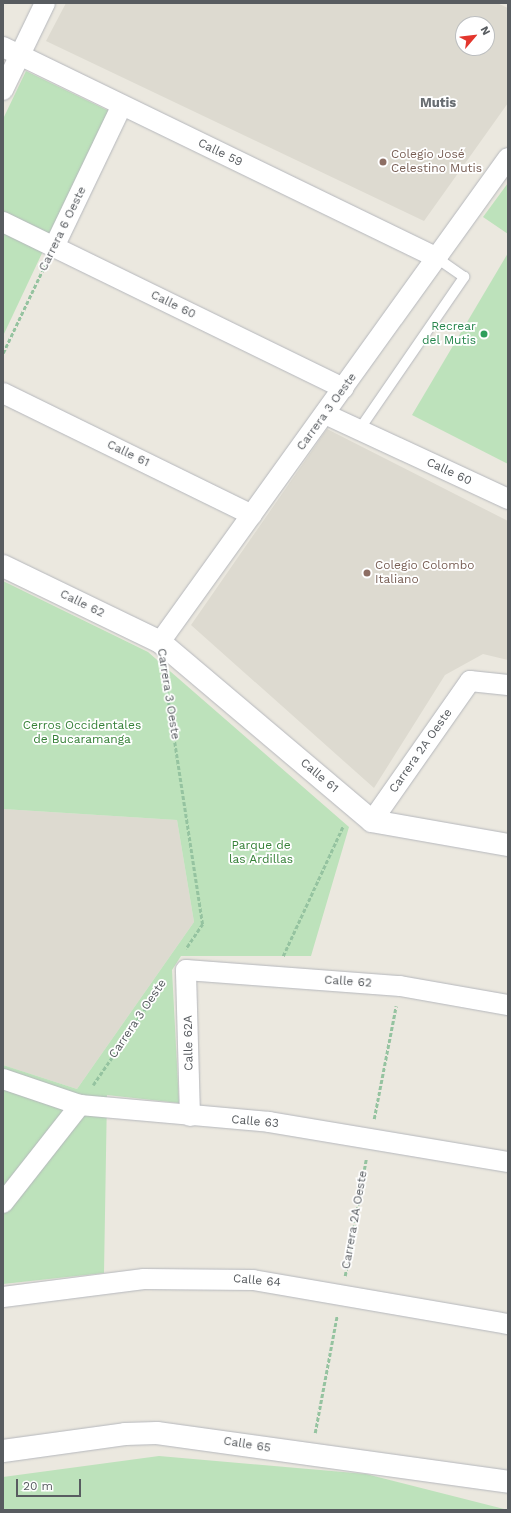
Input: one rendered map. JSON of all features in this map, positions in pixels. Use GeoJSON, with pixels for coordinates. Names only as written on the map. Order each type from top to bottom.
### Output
{"type":"FeatureCollection","features":[{"type":"Feature","properties":{"kind":"street"},"geometry":{"type":"LineString","coordinates":[[3,90],[11,51],[45,3]]}},
{"type":"Feature","properties":{"kind":"street","name":"Calle 59"},"geometry":{"type":"LineString","coordinates":[[11,51],[437,258]]}},
{"type":"Feature","properties":{"kind":"street","name":"Carrera 6 Oeste"},"geometry":{"type":"LineString","coordinates":[[54,247],[122,105]]}},
{"type":"Feature","properties":{"kind":"street","name":"Carrera 3 Oeste"},"geometry":{"type":"LineString","coordinates":[[160,642],[508,158]]}},
{"type":"Feature","properties":{"kind":"street","name":"Calle 60"},"geometry":{"type":"LineString","coordinates":[[3,222],[344,388]]}},
{"type":"Feature","properties":{"kind":"street","name":"Calle 61"},"geometry":{"type":"LineString","coordinates":[[3,393],[252,515]]}},
{"type":"Feature","properties":{"kind":"street","name":"Calle 60"},"geometry":{"type":"LineString","coordinates":[[325,414],[508,499]]}},
{"type":"Feature","properties":{"kind":"street","name":"Calle 62"},"geometry":{"type":"LineString","coordinates":[[3,566],[160,642]]}},
{"type":"Feature","properties":{"kind":"street","name":"Calle 61"},"geometry":{"type":"LineString","coordinates":[[160,642],[372,821]]}},
{"type":"Feature","properties":{"kind":"street","name":"Carrera 2A Oeste"},"geometry":{"type":"LineString","coordinates":[[372,821],[470,681],[508,685]]}},
{"type":"Feature","properties":{"kind":"street"},"geometry":{"type":"LineString","coordinates":[[372,821],[508,845]]}},
{"type":"Feature","properties":{"kind":"street","name":"Calle 62"},"geometry":{"type":"LineString","coordinates":[[178,967],[400,986],[508,1005]]}},
{"type":"Feature","properties":{"kind":"street","name":"Calle 62A"},"geometry":{"type":"LineString","coordinates":[[178,967],[190,1116]]}},
{"type":"Feature","properties":{"kind":"street","name":"Calle 63"},"geometry":{"type":"LineString","coordinates":[[3,1079],[80,1105],[269,1122],[508,1162]]}},
{"type":"Feature","properties":{"kind":"street"},"geometry":{"type":"LineString","coordinates":[[3,1203],[80,1105]]}},
{"type":"Feature","properties":{"kind":"street","name":"Calle 64"},"geometry":{"type":"LineString","coordinates":[[3,1297],[144,1279],[194,1277],[253,1280],[342,1293],[508,1324]]}},
{"type":"Feature","properties":{"kind":"street","name":"Calle 65"},"geometry":{"type":"LineString","coordinates":[[3,1451],[125,1434],[157,1433],[311,1454],[502,1484]]}},
{"type":"Feature","properties":{"kind":"lane"},"geometry":{"type":"LineString","coordinates":[[359,430],[464,276],[437,258]]}},
{"type":"Feature","properties":{"kind":"path","name":"Carrera 6 Oeste"},"geometry":{"type":"LineString","coordinates":[[3,353],[54,247]]}},
{"type":"Feature","properties":{"kind":"path","name":"Carrera 3 Oeste"},"geometry":{"type":"LineString","coordinates":[[80,1105],[178,967],[203,924],[160,642]]}},
{"type":"Feature","properties":{"kind":"path"},"geometry":{"type":"LineString","coordinates":[[273,976],[353,805]]}},
{"type":"Feature","properties":{"kind":"path","name":"Carrera 2A Oeste"},"geometry":{"type":"LineString","coordinates":[[311,1454],[400,986]]}},
{"type":"Feature","properties":{"kind":"shaded area","name":"Colegio José Celestino Mutis"},"geometry":{"type":"Polygon","coordinates":[[[66,3],[497,3],[508,8],[508,103],[424,221],[46,41],[66,3]]]}},
{"type":"Feature","properties":{"kind":"shaded area","name":"Colegio Colombo Italiano"},"geometry":{"type":"Polygon","coordinates":[[[327,429],[508,521],[508,660],[483,654],[445,675],[374,788],[191,625],[327,429]]]}},
{"type":"Feature","properties":{"kind":"shaded area"},"geometry":{"type":"Polygon","coordinates":[[[3,809],[177,820],[194,922],[77,1089],[3,1065],[3,809]]]}},
{"type":"Feature","properties":{"kind":"green space"},"geometry":{"type":"Polygon","coordinates":[[[26,71],[109,111],[3,336],[3,119],[26,71]]]}},
{"type":"Feature","properties":{"kind":"green space"},"geometry":{"type":"Polygon","coordinates":[[[508,183],[508,234],[483,217],[508,183]]]}},
{"type":"Feature","properties":{"kind":"green space","name":"Recrear del Mutis"},"geometry":{"type":"Polygon","coordinates":[[[508,253],[508,464],[412,415],[508,253]]]}},
{"type":"Feature","properties":{"kind":"green space","name":"Parque de las Ardillas"},"geometry":{"type":"Polygon","coordinates":[[[3,581],[148,652],[349,827],[311,956],[181,956],[172,970],[179,1103],[107,1095],[104,1273],[3,1284],[3,1065],[77,1089],[194,922],[177,820],[3,809],[3,581]]]}},
{"type":"Feature","properties":{"kind":"green space"},"geometry":{"type":"Polygon","coordinates":[[[159,1456],[366,1474],[508,1510],[3,1510],[3,1477],[159,1456]]]}},
{"type":"Feature","properties":{"kind":"place","name":"Colegio José Celestino Mutis"},"geometry":{"type":"Point","coordinates":[383,162]}},
{"type":"Feature","properties":{"kind":"place","name":"Recrear del Mutis"},"geometry":{"type":"Point","coordinates":[484,334]}},
{"type":"Feature","properties":{"kind":"place","name":"Colegio Colombo Italiano"},"geometry":{"type":"Point","coordinates":[367,573]}},
{"type":"Feature","properties":{"kind":"district","name":"Mutis"},"geometry":{"type":"Point","coordinates":[438,103]}},
{"type":"Feature","properties":{"kind":"park label","name":"Cerros Occidentales de Bucaramanga"},"geometry":{"type":"Point","coordinates":[82,733]}}]}
